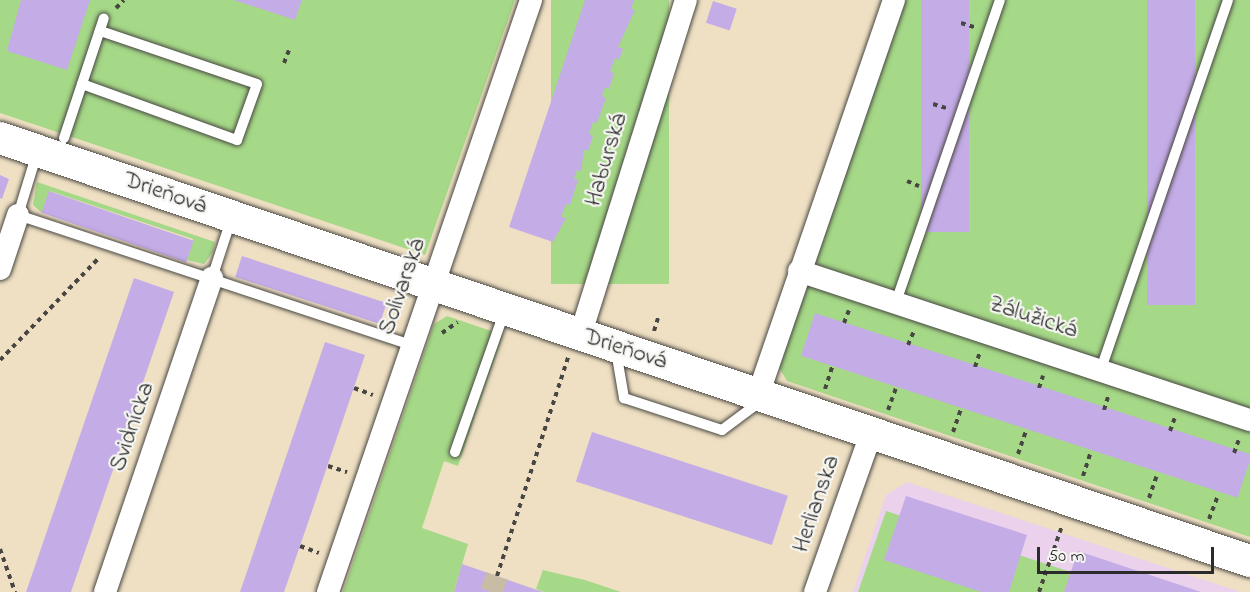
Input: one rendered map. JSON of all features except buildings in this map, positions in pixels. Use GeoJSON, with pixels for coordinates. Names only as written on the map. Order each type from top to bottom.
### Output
{"type":"FeatureCollection","features":[{"type":"Feature","properties":{"kind":"street","name":"Solivarská"},"geometry":{"type":"LineString","coordinates":[[328,592],[531,0]]}},
{"type":"Feature","properties":{"kind":"street","name":"Haburská"},"geometry":{"type":"LineString","coordinates":[[574,345],[686,0]]}},
{"type":"Feature","properties":{"kind":"street"},"geometry":{"type":"LineString","coordinates":[[761,396],[799,271],[892,1]]}},
{"type":"Feature","properties":{"kind":"street","name":"Drieňová"},"geometry":{"type":"LineString","coordinates":[[0,138],[51,144],[232,217],[505,310],[574,345],[616,347],[761,396],[878,425],[1250,561]]}},
{"type":"Feature","properties":{"kind":"street"},"geometry":{"type":"LineString","coordinates":[[0,269],[18,215]]}},
{"type":"Feature","properties":{"kind":"street","name":"Zálužická"},"geometry":{"type":"LineString","coordinates":[[799,271],[1250,420]]}},
{"type":"Feature","properties":{"kind":"street","name":"Svidnícka"},"geometry":{"type":"LineString","coordinates":[[105,592],[212,279]]}},
{"type":"Feature","properties":{"kind":"street","name":"Herlianska"},"geometry":{"type":"LineString","coordinates":[[815,592],[878,425]]}},
{"type":"Feature","properties":{"kind":"lane"},"geometry":{"type":"LineString","coordinates":[[896,302],[1000,0]]}},
{"type":"Feature","properties":{"kind":"lane"},"geometry":{"type":"LineString","coordinates":[[1101,369],[1228,0]]}},
{"type":"Feature","properties":{"kind":"lane"},"geometry":{"type":"LineString","coordinates":[[104,18],[82,84],[18,215],[411,345]]}},
{"type":"Feature","properties":{"kind":"lane"},"geometry":{"type":"LineString","coordinates":[[82,84],[237,140],[257,84],[100,31]]}},
{"type":"Feature","properties":{"kind":"lane"},"geometry":{"type":"LineString","coordinates":[[212,279],[232,217]]}},
{"type":"Feature","properties":{"kind":"lane"},"geometry":{"type":"LineString","coordinates":[[455,452],[505,310]]}},
{"type":"Feature","properties":{"kind":"lane"},"geometry":{"type":"LineString","coordinates":[[616,347],[624,398],[635,402],[722,430],[761,396]]}},
{"type":"Feature","properties":{"kind":"path"},"geometry":{"type":"LineString","coordinates":[[284,63],[288,50]]}},
{"type":"Feature","properties":{"kind":"path"},"geometry":{"type":"LineString","coordinates":[[0,360],[111,246]]}},
{"type":"Feature","properties":{"kind":"path"},"geometry":{"type":"LineString","coordinates":[[652,338],[659,315]]}},
{"type":"Feature","properties":{"kind":"path"},"geometry":{"type":"LineString","coordinates":[[435,338],[464,318]]}},
{"type":"Feature","properties":{"kind":"path"},"geometry":{"type":"LineString","coordinates":[[497,576],[574,345]]}},
{"type":"Feature","properties":{"kind":"path"},"geometry":{"type":"LineString","coordinates":[[823,396],[832,367]]}},
{"type":"Feature","properties":{"kind":"path"},"geometry":{"type":"LineString","coordinates":[[878,425],[896,388]]}},
{"type":"Feature","properties":{"kind":"path"},"geometry":{"type":"LineString","coordinates":[[951,439],[961,409]]}},
{"type":"Feature","properties":{"kind":"path"},"geometry":{"type":"LineString","coordinates":[[1016,461],[1026,431]]}},
{"type":"Feature","properties":{"kind":"path"},"geometry":{"type":"LineString","coordinates":[[1081,482],[1091,452]]}},
{"type":"Feature","properties":{"kind":"path"},"geometry":{"type":"LineString","coordinates":[[1146,505],[1156,475]]}},
{"type":"Feature","properties":{"kind":"path"},"geometry":{"type":"LineString","coordinates":[[1207,525],[1218,495]]}},
{"type":"Feature","properties":{"kind":"path"},"geometry":{"type":"LineString","coordinates":[[1039,592],[1065,520]]}},
{"type":"Feature","properties":{"kind":"path"},"geometry":{"type":"LineString","coordinates":[[0,549],[15,592]]}},
{"type":"Feature","properties":{"kind":"shaded area"},"geometry":{"type":"Polygon","coordinates":[[[907,482],[1241,592],[853,592],[886,495],[907,482]]]}},
{"type":"Feature","properties":{"kind":"green space"},"geometry":{"type":"Polygon","coordinates":[[[0,0],[515,0],[425,255],[0,113],[0,0]]]}},
{"type":"Feature","properties":{"kind":"green space"},"geometry":{"type":"Polygon","coordinates":[[[551,0],[669,0],[669,284],[551,284],[551,0]]]}},
{"type":"Feature","properties":{"kind":"green space"},"geometry":{"type":"Polygon","coordinates":[[[901,0],[1250,0],[1250,414],[820,269],[814,255],[901,0]]]}},
{"type":"Feature","properties":{"kind":"green space"},"geometry":{"type":"Polygon","coordinates":[[[37,182],[215,242],[213,252],[204,264],[187,260],[193,239],[50,191],[42,213],[33,205],[37,182]]]}},
{"type":"Feature","properties":{"kind":"green space"},"geometry":{"type":"Polygon","coordinates":[[[808,274],[1250,425],[1250,537],[787,381],[778,366],[808,274]]]}},
{"type":"Feature","properties":{"kind":"green space"},"geometry":{"type":"Polygon","coordinates":[[[447,316],[503,335],[458,466],[444,461],[422,528],[468,544],[454,592],[343,592],[434,324],[447,316]]]}},
{"type":"Feature","properties":{"kind":"green space"},"geometry":{"type":"Polygon","coordinates":[[[886,511],[1131,592],[858,592],[886,511]]]}},
{"type":"Feature","properties":{"kind":"green space"},"geometry":{"type":"Polygon","coordinates":[[[543,570],[621,592],[544,592],[536,589],[543,570]]]}},
{"type":"Feature","properties":{"kind":"tunnel"},"geometry":{"type":"LineString","coordinates":[[491,592],[497,576]]}}]}
